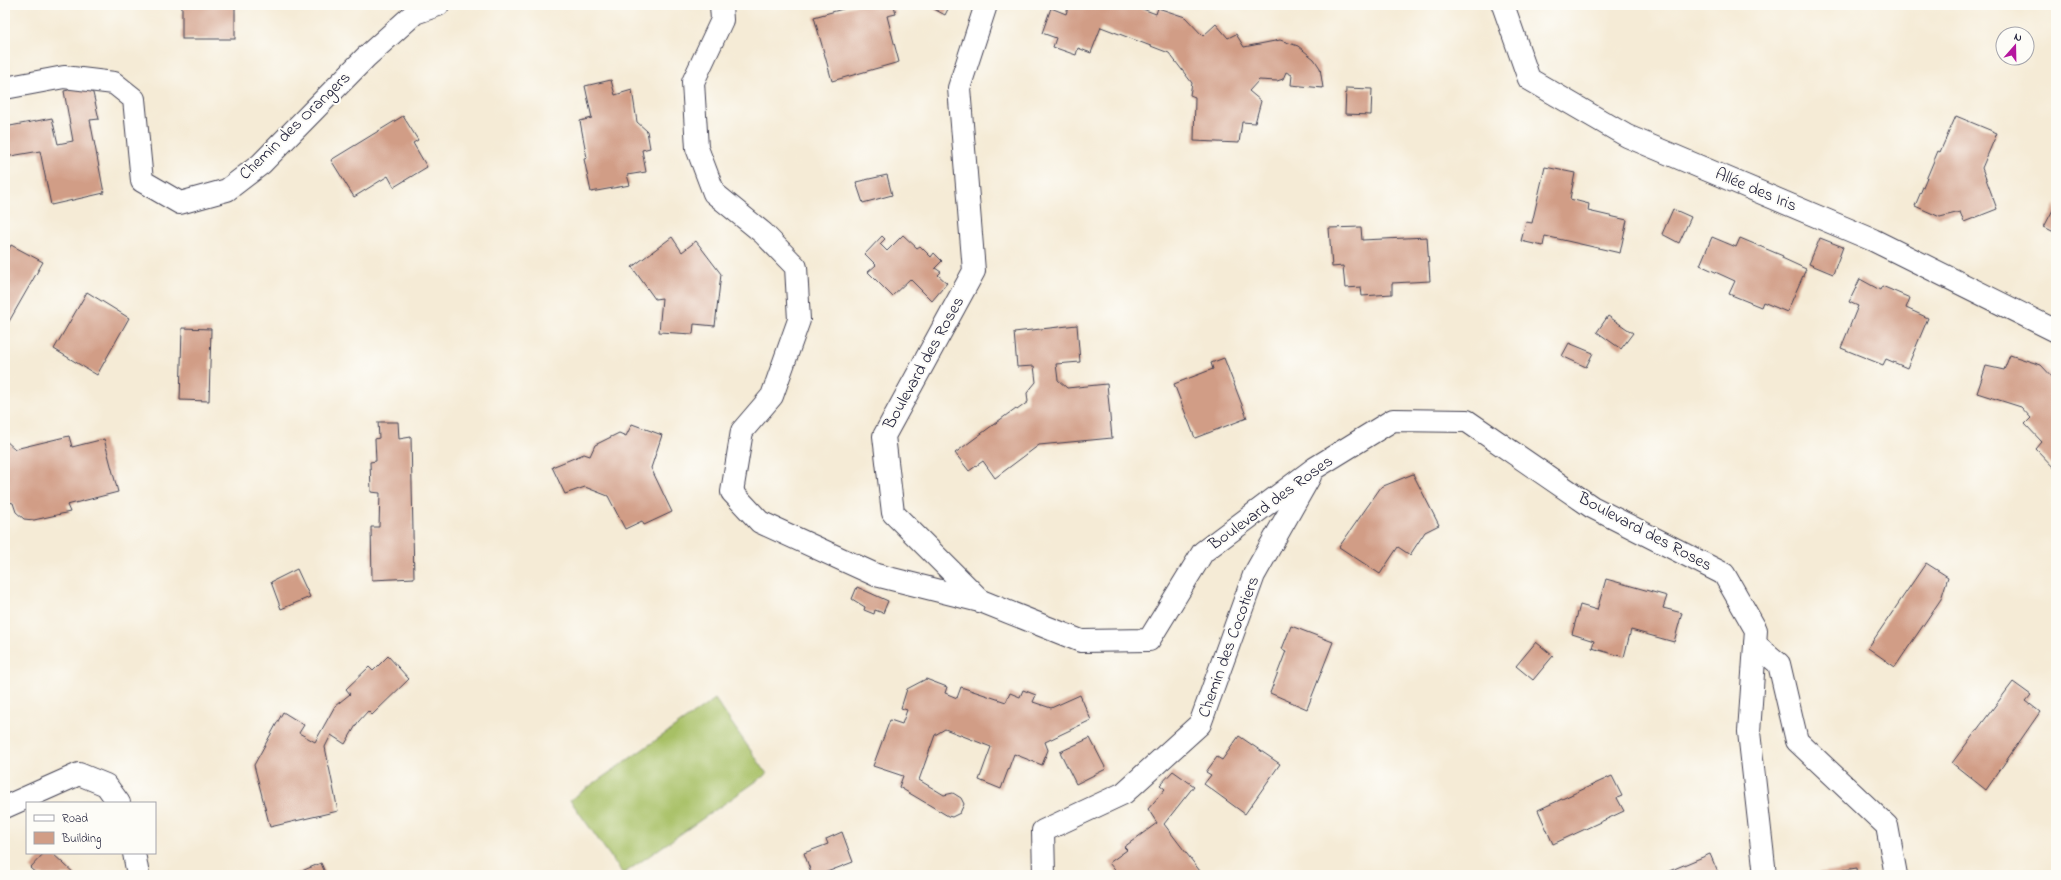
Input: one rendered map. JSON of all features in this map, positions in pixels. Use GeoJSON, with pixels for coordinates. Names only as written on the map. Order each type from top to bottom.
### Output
{"type":"FeatureCollection","features":[{"type":"Feature","properties":{"kind":"street","name":"Chemin des Orangers"},"geometry":{"type":"LineString","coordinates":[[5,88],[64,77],[114,83],[134,99],[142,182],[180,203],[226,190],[261,164],[376,47],[415,13],[438,5]]}},
{"type":"Feature","properties":{"kind":"street"},"geometry":{"type":"LineString","coordinates":[[720,5],[722,20],[693,82],[697,148],[714,193],[763,233],[796,267],[799,320],[772,396],[742,431],[732,492],[760,522],[876,575],[980,601]]}},
{"type":"Feature","properties":{"kind":"street","name":"Boulevard des Roses"},"geometry":{"type":"LineString","coordinates":[[986,5],[959,88],[974,271],[884,436],[893,513],[980,601],[1081,641],[1149,640],[1203,552],[1315,468],[1393,420],[1466,421],[1592,507],[1724,574],[1756,630],[1749,732],[1765,875]]}},
{"type":"Feature","properties":{"kind":"street","name":"Allée des Iris"},"geometry":{"type":"LineString","coordinates":[[1503,5],[1529,80],[1627,136],[1872,240],[2056,331]]}},
{"type":"Feature","properties":{"kind":"street","name":"Chemin des Cocotiers"},"geometry":{"type":"LineString","coordinates":[[1044,875],[1043,831],[1124,793],[1200,724],[1254,575],[1315,468]]}},
{"type":"Feature","properties":{"kind":"street"},"geometry":{"type":"LineString","coordinates":[[1755,644],[1779,664],[1797,741],[1888,826],[1896,875]]}},
{"type":"Feature","properties":{"kind":"street"},"geometry":{"type":"LineString","coordinates":[[5,807],[79,774],[106,784],[118,802]]}},
{"type":"Feature","properties":{"kind":"street"},"geometry":{"type":"LineString","coordinates":[[134,854],[138,875]]}},
{"type":"Feature","properties":{"kind":"green space"},"geometry":{"type":"Polygon","coordinates":[[[715,699],[767,774],[623,874],[570,800],[715,699]]]}},
{"type":"Feature","properties":{"kind":"building"},"geometry":{"type":"Polygon","coordinates":[[[182,5],[235,5],[235,39],[182,39],[182,5]]]}},
{"type":"Feature","properties":{"kind":"building"},"geometry":{"type":"Polygon","coordinates":[[[857,5],[894,5],[896,14],[887,16],[899,62],[832,81],[814,17],[857,5]]]}},
{"type":"Feature","properties":{"kind":"building"},"geometry":{"type":"Polygon","coordinates":[[[935,5],[950,5],[945,15],[934,9],[935,5]]]}},
{"type":"Feature","properties":{"kind":"building"},"geometry":{"type":"Polygon","coordinates":[[[1069,5],[1132,5],[1156,14],[1158,8],[1185,17],[1203,36],[1216,24],[1228,38],[1236,34],[1244,47],[1280,40],[1298,46],[1314,59],[1320,68],[1323,88],[1291,85],[1292,75],[1286,72],[1283,79],[1277,81],[1259,80],[1249,91],[1261,101],[1255,123],[1242,122],[1239,143],[1194,141],[1195,97],[1190,95],[1192,83],[1169,53],[1101,27],[1091,53],[1078,48],[1076,55],[1053,47],[1056,38],[1042,33],[1051,8],[1066,14],[1069,5]]]}},
{"type":"Feature","properties":{"kind":"building"},"geometry":{"type":"Polygon","coordinates":[[[611,80],[615,95],[632,90],[637,122],[647,131],[650,148],[642,150],[646,172],[627,175],[630,185],[591,192],[584,159],[587,158],[580,121],[592,118],[585,86],[611,80]]]}},
{"type":"Feature","properties":{"kind":"building"},"geometry":{"type":"Polygon","coordinates":[[[82,87],[93,93],[99,119],[90,120],[104,193],[51,205],[40,151],[5,157],[5,127],[52,118],[58,144],[73,141],[64,91],[82,87]]]}},
{"type":"Feature","properties":{"kind":"building"},"geometry":{"type":"Polygon","coordinates":[[[1346,88],[1372,89],[1371,115],[1345,114],[1346,88]]]}},
{"type":"Feature","properties":{"kind":"building"},"geometry":{"type":"Polygon","coordinates":[[[403,116],[418,140],[413,143],[427,167],[394,187],[388,176],[354,197],[331,160],[403,116]]]}},
{"type":"Feature","properties":{"kind":"building"},"geometry":{"type":"Polygon","coordinates":[[[1956,116],[1997,133],[1982,168],[1997,209],[1964,222],[1960,212],[1940,217],[1915,206],[1938,151],[1940,152],[1956,116]]]}},
{"type":"Feature","properties":{"kind":"building"},"geometry":{"type":"Polygon","coordinates":[[[1545,167],[1575,173],[1570,199],[1589,204],[1588,211],[1627,220],[1620,253],[1545,236],[1543,246],[1521,241],[1526,222],[1532,223],[1545,167]]]}},
{"type":"Feature","properties":{"kind":"building"},"geometry":{"type":"Polygon","coordinates":[[[887,175],[892,195],[863,203],[856,182],[887,175]]]}},
{"type":"Feature","properties":{"kind":"building"},"geometry":{"type":"Polygon","coordinates":[[[2056,204],[2056,233],[2044,227],[2056,204]]]}},
{"type":"Feature","properties":{"kind":"building"},"geometry":{"type":"Polygon","coordinates":[[[1673,209],[1691,217],[1679,243],[1662,234],[1673,209]]]}},
{"type":"Feature","properties":{"kind":"building"},"geometry":{"type":"Polygon","coordinates":[[[1361,227],[1362,240],[1427,237],[1430,281],[1392,283],[1392,294],[1362,296],[1361,287],[1345,288],[1343,266],[1332,267],[1329,228],[1361,227]]]}},
{"type":"Feature","properties":{"kind":"building"},"geometry":{"type":"Polygon","coordinates":[[[903,235],[917,248],[920,246],[931,257],[934,253],[942,261],[935,268],[941,272],[938,275],[947,283],[932,301],[910,279],[892,296],[868,272],[876,265],[865,254],[882,236],[885,239],[880,244],[887,251],[903,235]]]}},
{"type":"Feature","properties":{"kind":"building"},"geometry":{"type":"Polygon","coordinates":[[[672,237],[682,252],[696,241],[721,274],[715,326],[694,324],[693,334],[659,332],[662,298],[655,299],[632,267],[672,237]]]}},
{"type":"Feature","properties":{"kind":"building"},"geometry":{"type":"Polygon","coordinates":[[[1712,237],[1736,247],[1740,238],[1783,256],[1782,258],[1806,269],[1787,312],[1763,302],[1761,307],[1729,294],[1735,281],[1700,265],[1712,237]]]}},
{"type":"Feature","properties":{"kind":"building"},"geometry":{"type":"Polygon","coordinates":[[[1820,238],[1843,247],[1833,274],[1809,264],[1820,238]]]}},
{"type":"Feature","properties":{"kind":"building"},"geometry":{"type":"Polygon","coordinates":[[[11,245],[43,262],[7,325],[5,323],[5,287],[8,282],[5,280],[5,256],[11,245]]]}},
{"type":"Feature","properties":{"kind":"building"},"geometry":{"type":"Polygon","coordinates":[[[1860,279],[1880,290],[1882,286],[1910,298],[1906,308],[1928,318],[1907,368],[1886,359],[1883,365],[1841,348],[1858,306],[1849,302],[1860,279]]]}},
{"type":"Feature","properties":{"kind":"building"},"geometry":{"type":"Polygon","coordinates":[[[87,292],[129,318],[97,375],[54,349],[87,292]]]}},
{"type":"Feature","properties":{"kind":"building"},"geometry":{"type":"Polygon","coordinates":[[[1608,316],[1633,333],[1621,349],[1597,332],[1608,316]]]}},
{"type":"Feature","properties":{"kind":"building"},"geometry":{"type":"Polygon","coordinates":[[[1077,325],[1080,362],[1056,364],[1058,380],[1067,388],[1107,384],[1112,438],[1039,445],[995,478],[983,461],[969,471],[955,453],[1016,408],[1017,410],[1028,402],[1027,393],[1036,382],[1034,366],[1017,367],[1014,332],[1077,325]]]}},
{"type":"Feature","properties":{"kind":"building"},"geometry":{"type":"Polygon","coordinates":[[[182,328],[211,329],[209,401],[180,400],[182,328]]]}},
{"type":"Feature","properties":{"kind":"building"},"geometry":{"type":"Polygon","coordinates":[[[1569,343],[1593,353],[1586,367],[1562,356],[1569,343]]]}},
{"type":"Feature","properties":{"kind":"building"},"geometry":{"type":"Polygon","coordinates":[[[2010,355],[2041,365],[2056,381],[2056,470],[2036,449],[2042,442],[2025,424],[2031,418],[2021,407],[1977,393],[1986,366],[2004,370],[2010,355]]]}},
{"type":"Feature","properties":{"kind":"building"},"geometry":{"type":"Polygon","coordinates":[[[1224,358],[1247,418],[1195,438],[1174,384],[1213,369],[1211,363],[1224,358]]]}},
{"type":"Feature","properties":{"kind":"building"},"geometry":{"type":"Polygon","coordinates":[[[378,422],[398,422],[399,439],[411,437],[414,578],[372,580],[371,527],[379,527],[380,493],[371,492],[370,462],[376,461],[375,439],[379,438],[378,422]]]}},
{"type":"Feature","properties":{"kind":"building"},"geometry":{"type":"Polygon","coordinates":[[[632,424],[662,435],[651,468],[672,512],[644,525],[642,521],[625,529],[608,496],[585,487],[565,494],[552,467],[584,454],[590,456],[595,445],[619,433],[626,436],[632,424]]]}},
{"type":"Feature","properties":{"kind":"building"},"geometry":{"type":"Polygon","coordinates":[[[69,436],[72,447],[104,439],[118,492],[67,505],[70,512],[34,520],[24,519],[16,512],[13,503],[5,501],[5,440],[15,449],[69,436]]]}},
{"type":"Feature","properties":{"kind":"building"},"geometry":{"type":"Polygon","coordinates":[[[1413,474],[1439,525],[1425,532],[1410,555],[1398,547],[1380,574],[1339,547],[1381,487],[1413,474]]]}},
{"type":"Feature","properties":{"kind":"building"},"geometry":{"type":"Polygon","coordinates":[[[1926,563],[1948,577],[1941,599],[1895,667],[1868,648],[1926,563]]]}},
{"type":"Feature","properties":{"kind":"building"},"geometry":{"type":"Polygon","coordinates":[[[297,569],[310,597],[281,609],[271,582],[297,569]]]}},
{"type":"Feature","properties":{"kind":"building"},"geometry":{"type":"Polygon","coordinates":[[[1606,579],[1667,596],[1663,608],[1682,613],[1674,642],[1631,630],[1624,657],[1592,648],[1594,641],[1572,634],[1580,605],[1597,610],[1606,579]]]}},
{"type":"Feature","properties":{"kind":"building"},"geometry":{"type":"Polygon","coordinates":[[[857,587],[888,601],[883,613],[875,610],[874,614],[864,610],[865,607],[852,599],[857,587]]]}},
{"type":"Feature","properties":{"kind":"building"},"geometry":{"type":"Polygon","coordinates":[[[1291,626],[1333,642],[1307,709],[1270,693],[1286,651],[1282,649],[1291,626]]]}},
{"type":"Feature","properties":{"kind":"building"},"geometry":{"type":"Polygon","coordinates":[[[1536,642],[1553,656],[1533,680],[1516,666],[1536,642]]]}},
{"type":"Feature","properties":{"kind":"building"},"geometry":{"type":"Polygon","coordinates":[[[388,656],[409,679],[372,715],[368,711],[358,722],[345,744],[331,735],[325,747],[338,811],[270,827],[254,765],[283,712],[304,725],[299,733],[315,742],[335,706],[350,694],[346,689],[369,667],[373,671],[388,656]]]}},
{"type":"Feature","properties":{"kind":"building"},"geometry":{"type":"Polygon","coordinates":[[[926,679],[947,687],[945,693],[957,698],[961,687],[1006,702],[1010,693],[1020,697],[1023,690],[1036,695],[1033,702],[1051,708],[1080,695],[1091,720],[1045,742],[1048,750],[1042,765],[1014,754],[1001,789],[979,780],[991,747],[945,729],[935,735],[919,780],[944,795],[953,793],[961,798],[964,804],[960,813],[952,817],[899,787],[903,776],[873,766],[890,720],[902,724],[907,710],[901,708],[907,689],[926,679]]]}},
{"type":"Feature","properties":{"kind":"building"},"geometry":{"type":"Polygon","coordinates":[[[2013,682],[2031,695],[2026,701],[2040,712],[1986,790],[1952,763],[2013,682]]]}},
{"type":"Feature","properties":{"kind":"building"},"geometry":{"type":"Polygon","coordinates":[[[1239,736],[1280,764],[1245,814],[1204,784],[1211,775],[1206,772],[1217,757],[1222,760],[1239,736]]]}},
{"type":"Feature","properties":{"kind":"building"},"geometry":{"type":"Polygon","coordinates":[[[1090,738],[1106,769],[1076,784],[1060,752],[1090,738]]]}},
{"type":"Feature","properties":{"kind":"building"},"geometry":{"type":"Polygon","coordinates":[[[1173,771],[1194,786],[1164,824],[1203,875],[1119,875],[1109,863],[1127,850],[1124,847],[1157,823],[1148,809],[1165,789],[1160,785],[1173,771]]]}},
{"type":"Feature","properties":{"kind":"building"},"geometry":{"type":"Polygon","coordinates":[[[1612,776],[1622,796],[1617,798],[1624,811],[1553,844],[1538,810],[1612,776]]]}},
{"type":"Feature","properties":{"kind":"building"},"geometry":{"type":"Polygon","coordinates":[[[842,832],[853,862],[819,875],[812,875],[804,853],[828,844],[826,839],[842,832]]]}},
{"type":"Feature","properties":{"kind":"building"},"geometry":{"type":"Polygon","coordinates":[[[43,854],[53,854],[76,875],[38,875],[30,868],[43,854]]]}},
{"type":"Feature","properties":{"kind":"building"},"geometry":{"type":"Polygon","coordinates":[[[1710,854],[1719,875],[1668,875],[1667,872],[1710,854]]]}},
{"type":"Feature","properties":{"kind":"building"},"geometry":{"type":"Polygon","coordinates":[[[321,863],[326,875],[292,875],[321,863]]]}},
{"type":"Feature","properties":{"kind":"building"},"geometry":{"type":"Polygon","coordinates":[[[1857,868],[1858,875],[1816,875],[1816,874],[1857,868]]]}}]}
